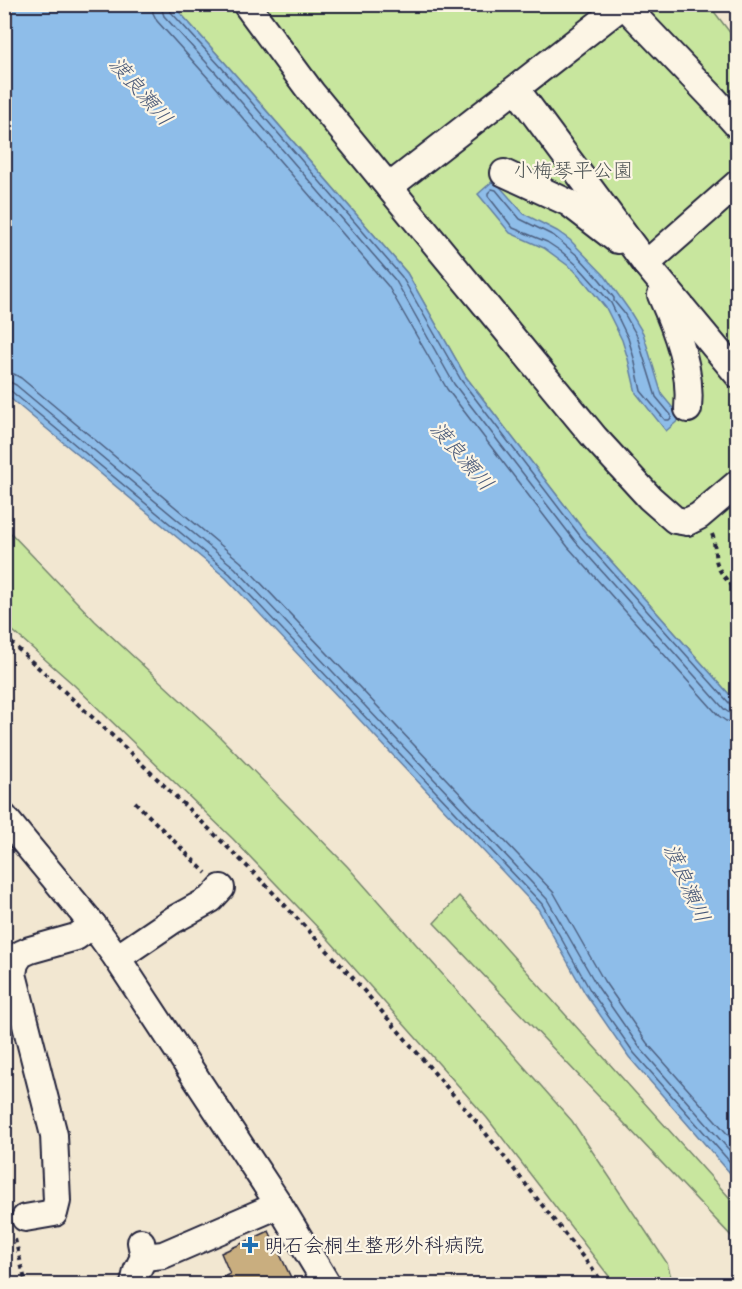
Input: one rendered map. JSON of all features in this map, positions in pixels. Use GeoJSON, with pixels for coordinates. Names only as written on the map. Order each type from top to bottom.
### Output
{"type":"FeatureCollection","features":[{"type":"Feature","properties":{"kind":"street"},"geometry":{"type":"LineString","coordinates":[[246,4],[311,92],[596,438],[650,498],[675,520],[687,522],[699,516],[738,483]]}},
{"type":"Feature","properties":{"kind":"street"},"geometry":{"type":"LineString","coordinates":[[389,187],[623,5],[738,126]]}},
{"type":"Feature","properties":{"kind":"street"},"geometry":{"type":"LineString","coordinates":[[516,89],[646,264],[738,375]]}},
{"type":"Feature","properties":{"kind":"street"},"geometry":{"type":"LineString","coordinates":[[504,173],[568,203],[597,223],[646,264],[675,326],[689,396],[688,409]]}},
{"type":"Feature","properties":{"kind":"street"},"geometry":{"type":"LineString","coordinates":[[646,264],[738,183]]}},
{"type":"Feature","properties":{"kind":"street"},"geometry":{"type":"LineString","coordinates":[[6,821],[93,925],[117,958],[278,1203],[327,1284]]}},
{"type":"Feature","properties":{"kind":"street"},"geometry":{"type":"LineString","coordinates":[[117,958],[173,920],[210,899],[230,880]]}},
{"type":"Feature","properties":{"kind":"street"},"geometry":{"type":"LineString","coordinates":[[25,1218],[54,1213],[57,1201],[54,1136],[13,974],[15,963],[21,954],[76,937],[93,925]]}},
{"type":"Feature","properties":{"kind":"street"},"geometry":{"type":"LineString","coordinates":[[134,1284],[142,1250],[163,1255],[267,1210],[278,1203]]}},
{"type":"Feature","properties":{"kind":"path"},"geometry":{"type":"LineString","coordinates":[[699,516],[715,541],[717,566],[726,580],[738,591]]}},
{"type":"Feature","properties":{"kind":"path"},"geometry":{"type":"LineString","coordinates":[[4,636],[116,739],[264,883],[353,978],[480,1126],[604,1284]]}},
{"type":"Feature","properties":{"kind":"path"},"geometry":{"type":"LineString","coordinates":[[135,802],[230,880],[246,867]]}},
{"type":"Feature","properties":{"kind":"path"},"geometry":{"type":"LineString","coordinates":[[25,1218],[15,1230],[15,1239],[26,1284]]}},
{"type":"Feature","properties":{"kind":"green space","name":"小梅琴平公園"},"geometry":{"type":"Polygon","coordinates":[[[173,5],[709,5],[738,43],[737,703],[586,533],[466,377],[407,273],[173,5]]]}},
{"type":"Feature","properties":{"kind":"green space"},"geometry":{"type":"Polygon","coordinates":[[[4,526],[95,621],[218,735],[347,866],[572,1121],[667,1263],[673,1284],[615,1284],[487,1118],[322,932],[233,839],[74,685],[5,624],[4,526]]]}},
{"type":"Feature","properties":{"kind":"green space"},"geometry":{"type":"Polygon","coordinates":[[[459,896],[737,1206],[737,1242],[434,923],[459,896]]]}},
{"type":"Feature","properties":{"kind":"water","name":"渡良瀬川"},"geometry":{"type":"Polygon","coordinates":[[[4,5],[173,5],[407,273],[466,377],[586,533],[737,703],[737,1181],[629,1057],[585,993],[538,909],[226,578],[5,394],[4,5]]]}},
{"type":"Feature","properties":{"kind":"water"},"geometry":{"type":"Polygon","coordinates":[[[494,180],[524,214],[570,240],[605,276],[629,310],[643,333],[662,395],[681,418],[666,431],[636,393],[622,340],[606,308],[574,270],[544,248],[510,233],[478,194],[494,180]]]}},
{"type":"Feature","properties":{"kind":"building"},"geometry":{"type":"Polygon","coordinates":[[[269,1231],[294,1284],[207,1284],[230,1274],[221,1253],[269,1231]]]}},
{"type":"Feature","properties":{"kind":"place","name":"明石会桐生整形外科病院"},"geometry":{"type":"Point","coordinates":[250,1245]}}]}
